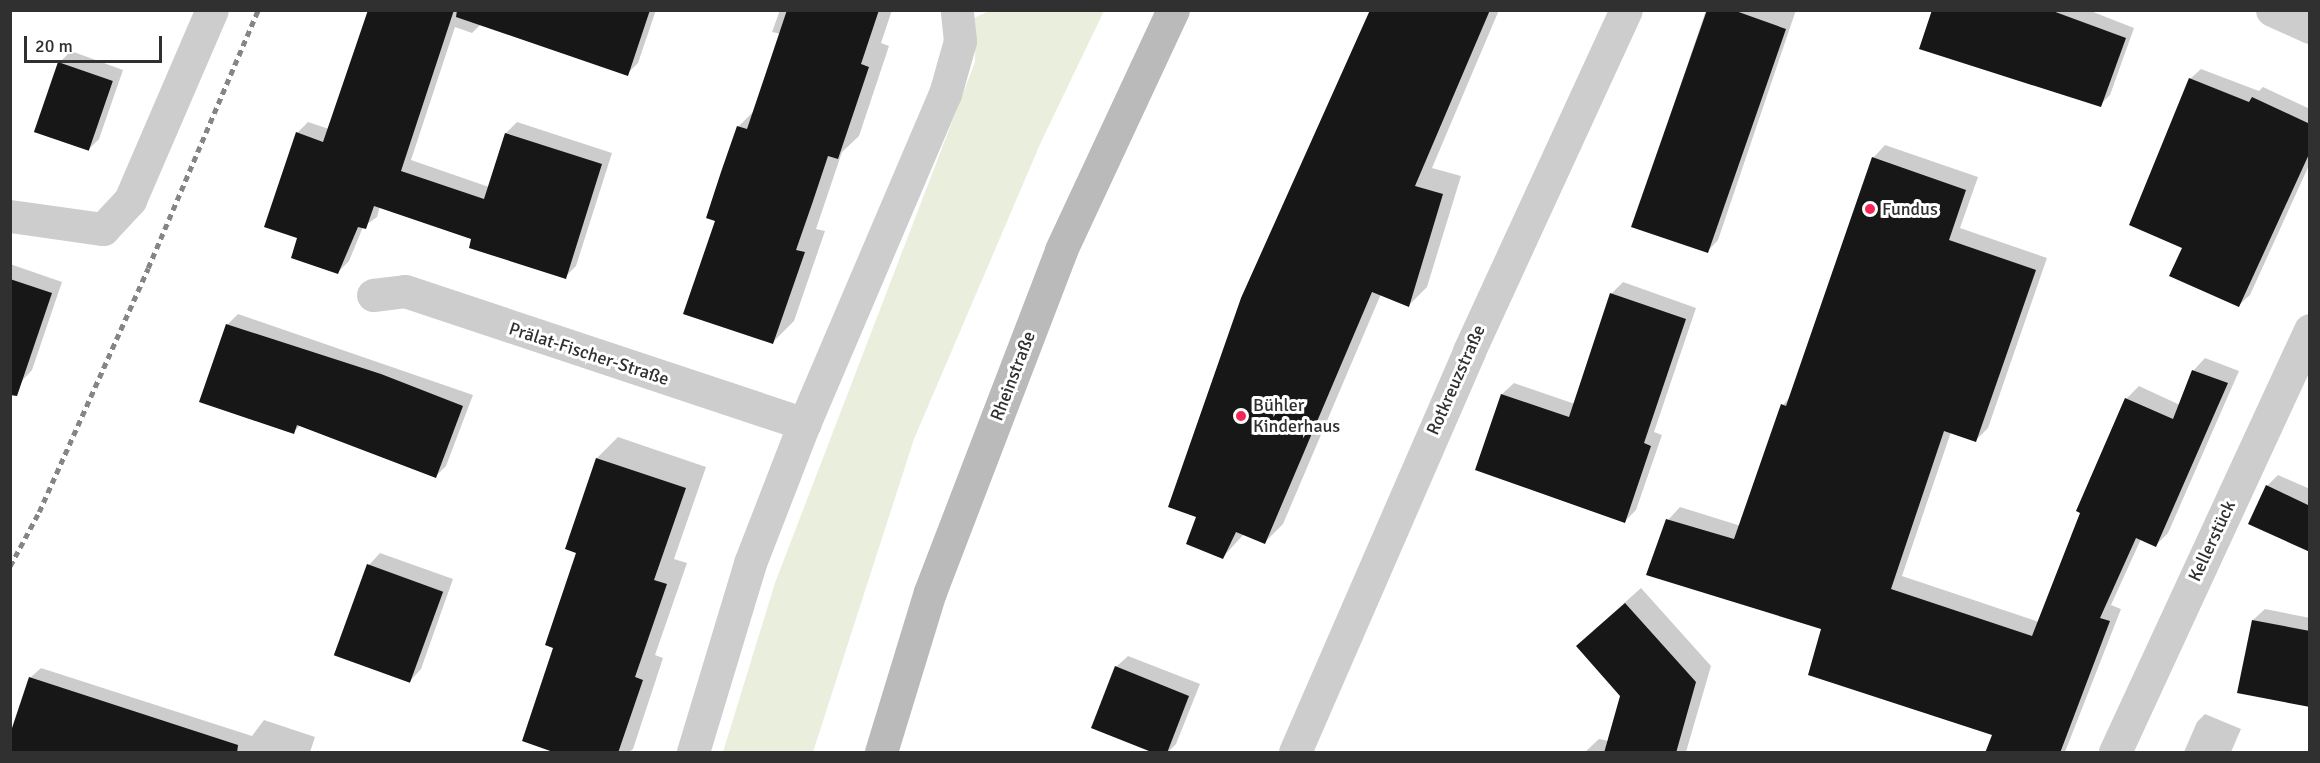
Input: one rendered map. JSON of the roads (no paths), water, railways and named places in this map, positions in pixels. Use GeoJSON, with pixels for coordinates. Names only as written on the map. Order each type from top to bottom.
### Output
{"type":"FeatureCollection","features":[{"type":"Feature","properties":{"kind":"street"},"geometry":{"type":"LineString","coordinates":[[10,216],[103,229],[130,200],[212,10]]}},
{"type":"Feature","properties":{"kind":"street"},"geometry":{"type":"LineString","coordinates":[[693,753],[750,563],[804,424],[945,94],[960,41],[957,10]]}},
{"type":"Feature","properties":{"kind":"street","name":"Rheinstraße"},"geometry":{"type":"LineString","coordinates":[[881,753],[930,592],[1061,250],[1173,10]]}},
{"type":"Feature","properties":{"kind":"street","name":"Rotkreuzstraße"},"geometry":{"type":"LineString","coordinates":[[1295,753],[1459,373],[1626,10]]}},
{"type":"Feature","properties":{"kind":"street"},"geometry":{"type":"LineString","coordinates":[[2272,10],[2310,27]]}},
{"type":"Feature","properties":{"kind":"street","name":"Prälat-Fischer-Straße"},"geometry":{"type":"LineString","coordinates":[[373,295],[405,291],[804,424]]}},
{"type":"Feature","properties":{"kind":"street","name":"Kellerstück"},"geometry":{"type":"LineString","coordinates":[[2115,753],[2310,330]]}},
{"type":"Feature","properties":{"kind":"railway"},"geometry":{"type":"LineString","coordinates":[[10,566],[39,512],[148,268],[258,10]]}},
{"type":"Feature","properties":{"kind":"place","name":"Fundus"},"geometry":{"type":"Point","coordinates":[1870,209]}},
{"type":"Feature","properties":{"kind":"place","name":"Bühler Kinderhaus"},"geometry":{"type":"Point","coordinates":[1241,416]}}]}
